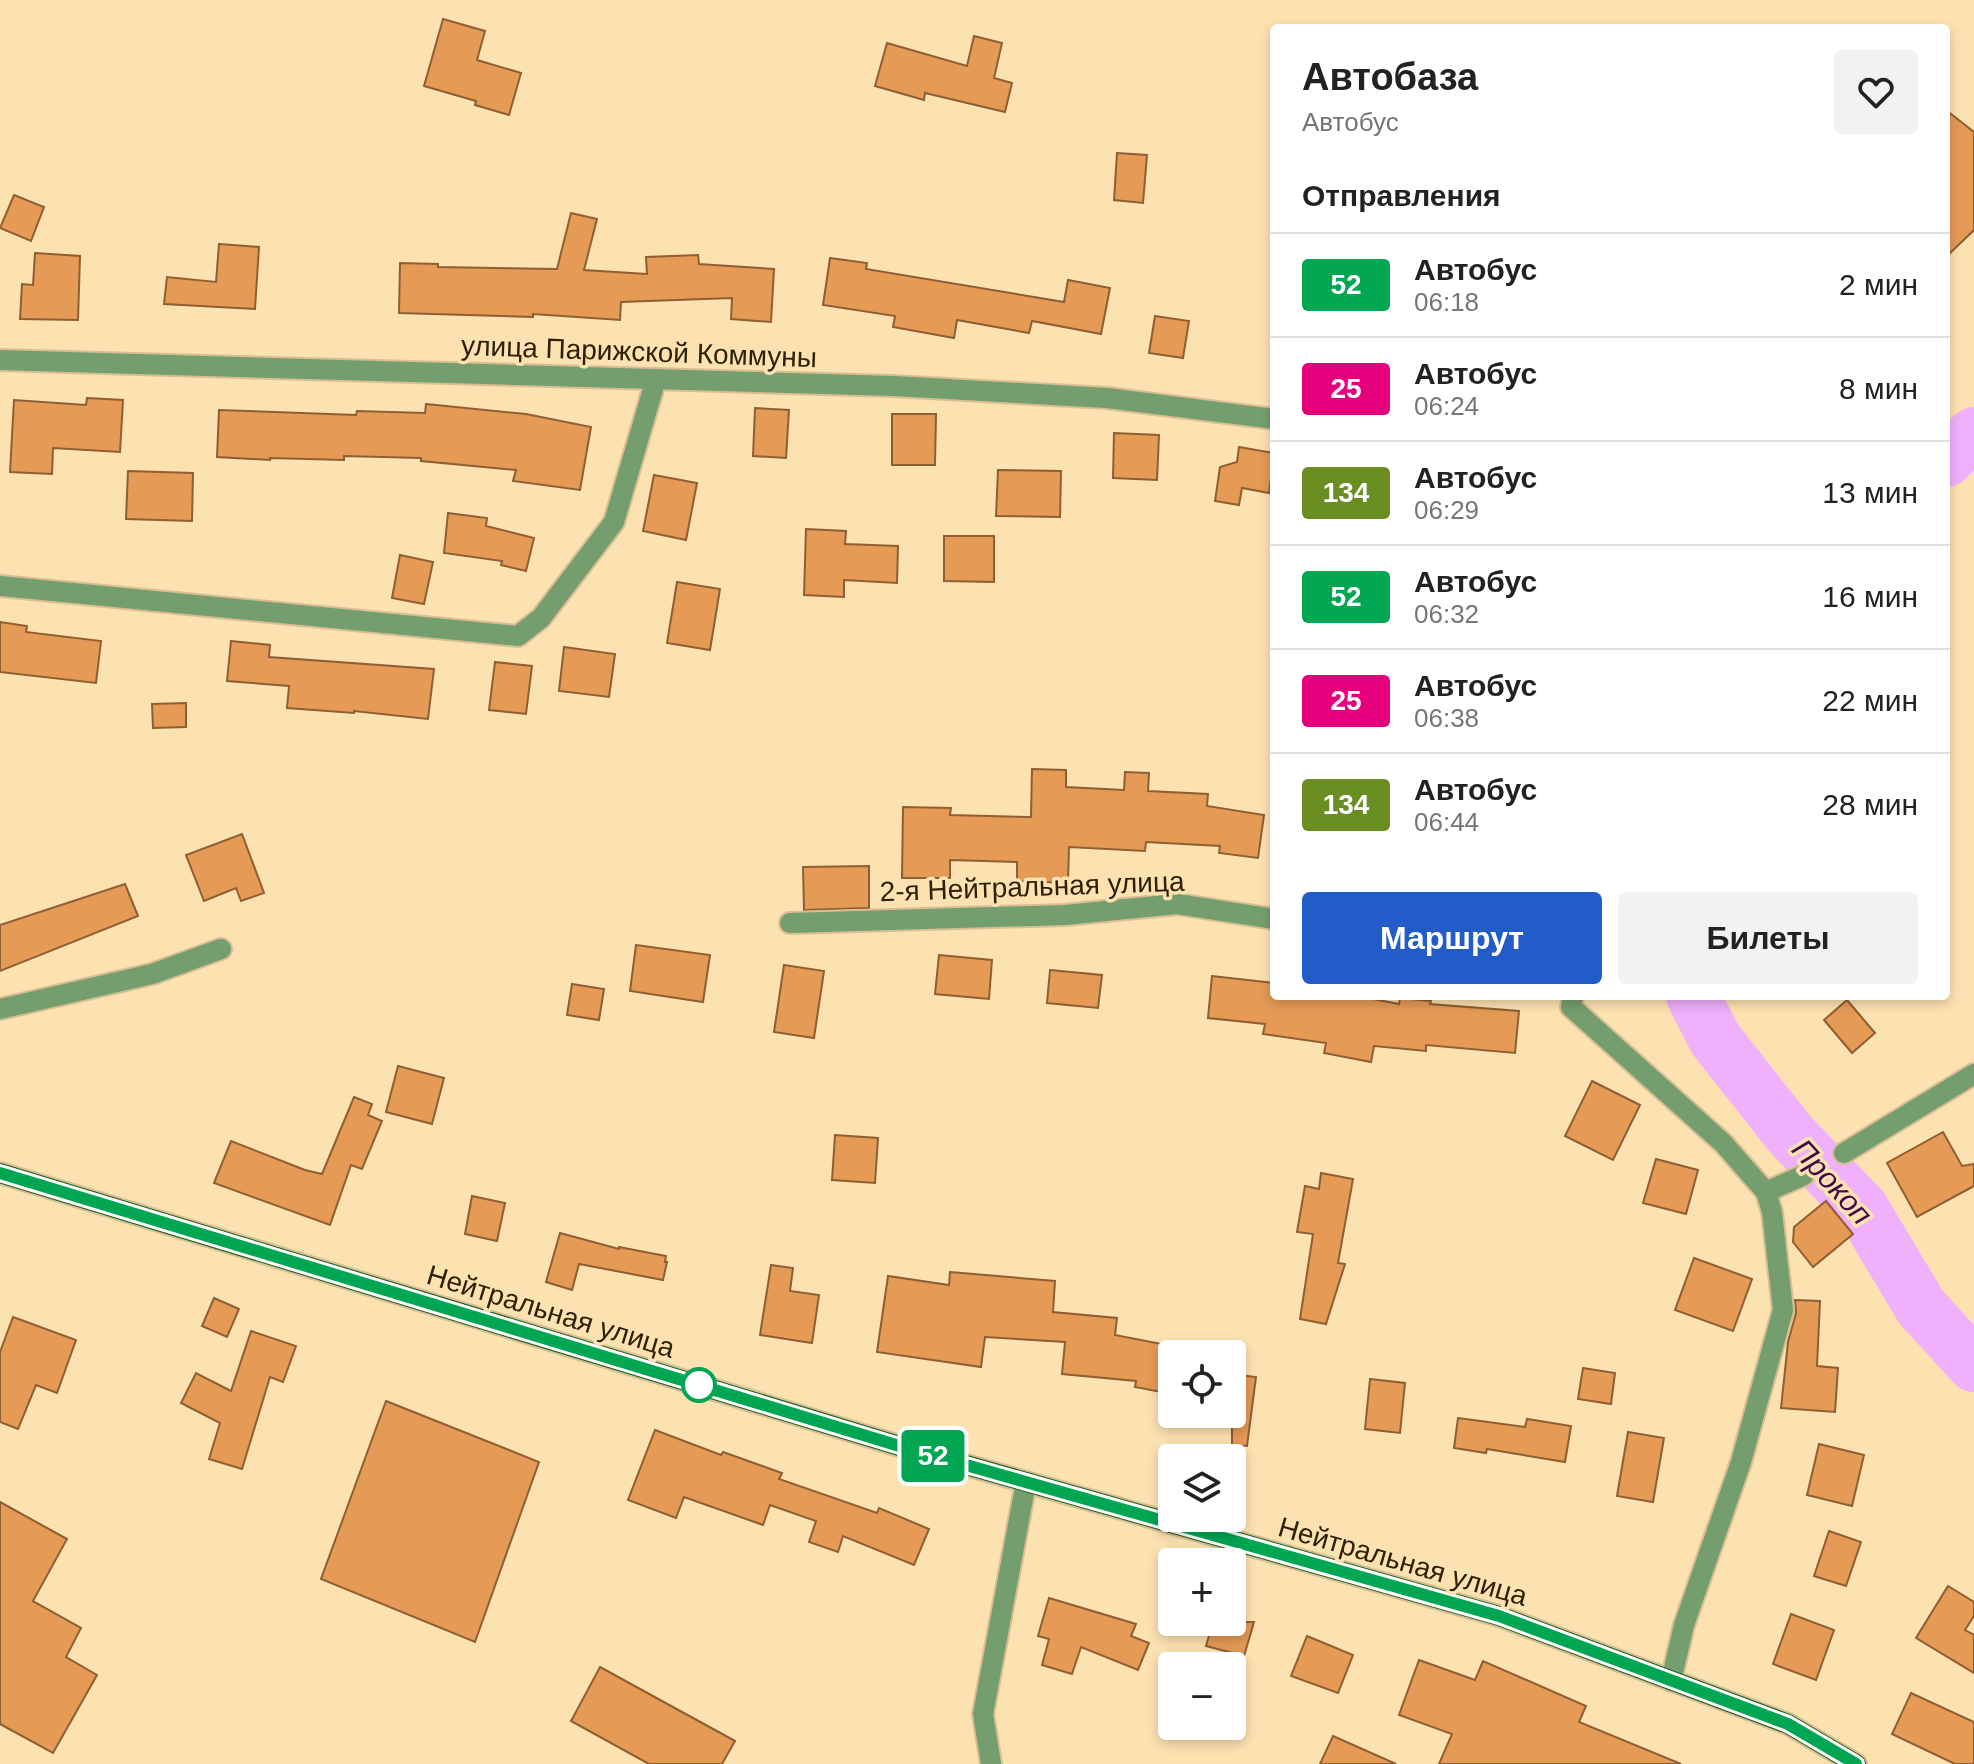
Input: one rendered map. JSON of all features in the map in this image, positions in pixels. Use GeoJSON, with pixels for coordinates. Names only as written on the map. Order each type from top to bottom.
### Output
{"type":"FeatureCollection","features":[{"type":"Feature","properties":{"kind":"main road","name":"Нейтральная улица"},"geometry":{"type":"LineString","coordinates":[[0,1173],[906,1448],[1499,1616],[1788,1724],[1856,1764]]}},
{"type":"Feature","properties":{"kind":"street","name":"улица Парижской Коммуны"},"geometry":{"type":"LineString","coordinates":[[0,360],[894,386],[1107,398],[1270,418]]}},
{"type":"Feature","properties":{"kind":"street"},"geometry":{"type":"LineString","coordinates":[[0,586],[518,636],[541,618],[614,522],[656,379]]}},
{"type":"Feature","properties":{"kind":"street","name":"2-я Нейтральная улица"},"geometry":{"type":"LineString","coordinates":[[790,923],[1065,915],[1177,904],[1270,918]]}},
{"type":"Feature","properties":{"kind":"street"},"geometry":{"type":"LineString","coordinates":[[0,1009],[152,974],[221,949]]}},
{"type":"Feature","properties":{"kind":"street"},"geometry":{"type":"LineString","coordinates":[[1567,1000],[1723,1143],[1766,1192],[1772,1212],[1783,1310],[1741,1462],[1684,1625],[1671,1681]]}},
{"type":"Feature","properties":{"kind":"street"},"geometry":{"type":"LineString","coordinates":[[1844,1153],[1974,1074]]}},
{"type":"Feature","properties":{"kind":"street"},"geometry":{"type":"LineString","coordinates":[[1766,1192],[1804,1175]]}},
{"type":"Feature","properties":{"kind":"street"},"geometry":{"type":"LineString","coordinates":[[991,1764],[983,1714],[1026,1482]]}},
{"type":"Feature","properties":{"kind":"building"},"geometry":{"type":"Polygon","coordinates":[[[443,19],[485,31],[477,60],[521,73],[509,115],[475,105],[476,101],[424,86],[443,19]]]}},
{"type":"Feature","properties":{"kind":"building"},"geometry":{"type":"Polygon","coordinates":[[[974,36],[1002,43],[994,78],[1012,83],[1005,112],[925,93],[924,100],[875,86],[887,43],[967,66],[974,36]]]}},
{"type":"Feature","properties":{"kind":"building"},"geometry":{"type":"Polygon","coordinates":[[[1950,113],[1974,132],[1974,230],[1950,253],[1950,113]]]}},
{"type":"Feature","properties":{"kind":"building"},"geometry":{"type":"Polygon","coordinates":[[[1117,153],[1147,155],[1143,203],[1114,200],[1117,153]]]}},
{"type":"Feature","properties":{"kind":"building"},"geometry":{"type":"Polygon","coordinates":[[[14,195],[44,207],[31,241],[0,228],[14,195]]]}},
{"type":"Feature","properties":{"kind":"building"},"geometry":{"type":"Polygon","coordinates":[[[571,213],[597,219],[584,270],[647,274],[646,257],[698,255],[699,264],[774,269],[771,322],[731,319],[732,298],[621,302],[620,320],[533,314],[533,317],[399,313],[400,263],[438,264],[438,267],[557,269],[571,213]]]}},
{"type":"Feature","properties":{"kind":"building"},"geometry":{"type":"Polygon","coordinates":[[[219,244],[259,247],[255,309],[164,304],[167,277],[216,282],[219,244]]]}},
{"type":"Feature","properties":{"kind":"building"},"geometry":{"type":"Polygon","coordinates":[[[35,253],[80,256],[78,320],[20,319],[22,284],[33,285],[35,253]]]}},
{"type":"Feature","properties":{"kind":"building"},"geometry":{"type":"Polygon","coordinates":[[[830,258],[867,263],[866,269],[1064,302],[1068,280],[1110,288],[1101,334],[1032,321],[1029,333],[957,320],[954,338],[893,327],[895,316],[823,305],[830,258]]]}},
{"type":"Feature","properties":{"kind":"building"},"geometry":{"type":"Polygon","coordinates":[[[1155,316],[1189,321],[1183,358],[1149,353],[1155,316]]]}},
{"type":"Feature","properties":{"kind":"building"},"geometry":{"type":"Polygon","coordinates":[[[87,398],[123,400],[120,452],[53,448],[52,474],[10,472],[14,400],[86,405],[87,398]]]}},
{"type":"Feature","properties":{"kind":"building"},"geometry":{"type":"Polygon","coordinates":[[[426,404],[526,414],[591,427],[580,490],[513,481],[516,470],[421,461],[421,458],[344,456],[344,460],[270,460],[217,457],[219,410],[356,415],[357,411],[425,413],[426,404]]]}},
{"type":"Feature","properties":{"kind":"building"},"geometry":{"type":"Polygon","coordinates":[[[755,408],[789,410],[786,458],[753,456],[755,408]]]}},
{"type":"Feature","properties":{"kind":"building"},"geometry":{"type":"Polygon","coordinates":[[[892,414],[936,414],[935,465],[892,465],[892,414]]]}},
{"type":"Feature","properties":{"kind":"building"},"geometry":{"type":"Polygon","coordinates":[[[1114,433],[1159,435],[1157,480],[1113,478],[1114,433]]]}},
{"type":"Feature","properties":{"kind":"building"},"geometry":{"type":"Polygon","coordinates":[[[1239,447],[1270,452],[1269,493],[1242,488],[1239,505],[1215,501],[1220,467],[1237,462],[1239,447]]]}},
{"type":"Feature","properties":{"kind":"building"},"geometry":{"type":"Polygon","coordinates":[[[998,470],[1061,471],[1060,517],[996,516],[998,470]]]}},
{"type":"Feature","properties":{"kind":"building"},"geometry":{"type":"Polygon","coordinates":[[[128,471],[193,473],[192,521],[126,519],[128,471]]]}},
{"type":"Feature","properties":{"kind":"building"},"geometry":{"type":"Polygon","coordinates":[[[654,475],[697,483],[686,540],[643,531],[654,475]]]}},
{"type":"Feature","properties":{"kind":"building"},"geometry":{"type":"Polygon","coordinates":[[[448,513],[487,518],[486,526],[534,538],[526,571],[501,565],[502,561],[444,553],[448,513]]]}},
{"type":"Feature","properties":{"kind":"building"},"geometry":{"type":"Polygon","coordinates":[[[806,529],[846,531],[845,544],[898,546],[897,583],[844,580],[844,597],[804,595],[806,529]]]}},
{"type":"Feature","properties":{"kind":"building"},"geometry":{"type":"Polygon","coordinates":[[[944,536],[994,536],[994,582],[944,581],[944,536]]]}},
{"type":"Feature","properties":{"kind":"building"},"geometry":{"type":"Polygon","coordinates":[[[400,555],[433,562],[424,604],[392,598],[400,555]]]}},
{"type":"Feature","properties":{"kind":"building"},"geometry":{"type":"Polygon","coordinates":[[[677,582],[720,589],[710,650],[667,643],[677,582]]]}},
{"type":"Feature","properties":{"kind":"building"},"geometry":{"type":"Polygon","coordinates":[[[0,622],[27,626],[26,632],[101,641],[96,683],[0,672],[0,622]]]}},
{"type":"Feature","properties":{"kind":"building"},"geometry":{"type":"Polygon","coordinates":[[[231,641],[270,645],[269,657],[434,669],[428,719],[287,708],[289,686],[227,681],[231,641]]]}},
{"type":"Feature","properties":{"kind":"building"},"geometry":{"type":"Polygon","coordinates":[[[564,647],[615,654],[609,697],[559,691],[564,647]]]}},
{"type":"Feature","properties":{"kind":"building"},"geometry":{"type":"Polygon","coordinates":[[[495,662],[532,666],[526,714],[489,710],[495,662]]]}},
{"type":"Feature","properties":{"kind":"building"},"geometry":{"type":"Polygon","coordinates":[[[186,703],[186,727],[153,728],[152,704],[186,703]]]}},
{"type":"Feature","properties":{"kind":"building"},"geometry":{"type":"Polygon","coordinates":[[[1032,769],[1066,770],[1066,787],[1124,790],[1125,772],[1149,773],[1148,791],[1208,794],[1207,806],[1264,815],[1258,858],[1219,853],[1220,846],[1146,842],[1145,851],[1069,847],[1068,883],[1017,881],[1017,862],[950,860],[950,878],[902,878],[903,807],[951,808],[950,815],[1031,817],[1032,769]]]}},
{"type":"Feature","properties":{"kind":"building"},"geometry":{"type":"Polygon","coordinates":[[[242,834],[264,893],[241,901],[236,888],[204,901],[186,855],[242,834]]]}},
{"type":"Feature","properties":{"kind":"building"},"geometry":{"type":"Polygon","coordinates":[[[869,866],[869,908],[804,910],[803,867],[869,866]]]}},
{"type":"Feature","properties":{"kind":"building"},"geometry":{"type":"Polygon","coordinates":[[[125,884],[138,916],[0,971],[0,925],[125,884]]]}},
{"type":"Feature","properties":{"kind":"building"},"geometry":{"type":"Polygon","coordinates":[[[636,945],[710,955],[703,1002],[630,991],[636,945]]]}},
{"type":"Feature","properties":{"kind":"building"},"geometry":{"type":"Polygon","coordinates":[[[939,955],[992,960],[989,999],[935,994],[939,955]]]}},
{"type":"Feature","properties":{"kind":"building"},"geometry":{"type":"Polygon","coordinates":[[[784,965],[824,971],[814,1038],[774,1032],[784,965]]]}},
{"type":"Feature","properties":{"kind":"building"},"geometry":{"type":"Polygon","coordinates":[[[1050,970],[1102,975],[1098,1008],[1047,1003],[1050,970]]]}},
{"type":"Feature","properties":{"kind":"building"},"geometry":{"type":"Polygon","coordinates":[[[1212,976],[1270,983],[1270,1000],[1378,1000],[1399,1004],[1400,1000],[1421,1000],[1431,1001],[1430,1004],[1519,1011],[1515,1053],[1426,1045],[1426,1051],[1374,1046],[1371,1062],[1324,1053],[1326,1043],[1263,1034],[1265,1024],[1208,1018],[1212,976]]]}},
{"type":"Feature","properties":{"kind":"building"},"geometry":{"type":"Polygon","coordinates":[[[572,984],[604,989],[599,1020],[567,1015],[572,984]]]}},
{"type":"Feature","properties":{"kind":"building"},"geometry":{"type":"Polygon","coordinates":[[[1847,1000],[1875,1033],[1852,1053],[1824,1020],[1847,1000]]]}},
{"type":"Feature","properties":{"kind":"building"},"geometry":{"type":"Polygon","coordinates":[[[398,1066],[444,1078],[432,1124],[386,1112],[398,1066]]]}},
{"type":"Feature","properties":{"kind":"building"},"geometry":{"type":"Polygon","coordinates":[[[1592,1081],[1640,1105],[1613,1160],[1565,1136],[1592,1081]]]}},
{"type":"Feature","properties":{"kind":"building"},"geometry":{"type":"Polygon","coordinates":[[[354,1097],[372,1104],[368,1115],[382,1121],[362,1169],[351,1165],[330,1225],[214,1183],[231,1141],[322,1174],[354,1097]]]}},
{"type":"Feature","properties":{"kind":"building"},"geometry":{"type":"Polygon","coordinates":[[[1943,1132],[1962,1166],[1974,1164],[1974,1186],[1917,1217],[1887,1163],[1943,1132]]]}},
{"type":"Feature","properties":{"kind":"building"},"geometry":{"type":"Polygon","coordinates":[[[835,1135],[878,1138],[875,1183],[832,1180],[835,1135]]]}},
{"type":"Feature","properties":{"kind":"building"},"geometry":{"type":"Polygon","coordinates":[[[1656,1159],[1698,1170],[1686,1214],[1643,1203],[1656,1159]]]}},
{"type":"Feature","properties":{"kind":"building"},"geometry":{"type":"Polygon","coordinates":[[[1321,1173],[1353,1179],[1338,1263],[1345,1264],[1326,1324],[1300,1319],[1313,1234],[1297,1232],[1305,1186],[1319,1189],[1321,1173]]]}},
{"type":"Feature","properties":{"kind":"building"},"geometry":{"type":"Polygon","coordinates":[[[472,1196],[505,1203],[497,1241],[465,1234],[472,1196]]]}},
{"type":"Feature","properties":{"kind":"building"},"geometry":{"type":"Polygon","coordinates":[[[1826,1201],[1853,1234],[1813,1267],[1793,1242],[1794,1227],[1826,1201]]]}},
{"type":"Feature","properties":{"kind":"building"},"geometry":{"type":"Polygon","coordinates":[[[560,1233],[619,1249],[666,1256],[663,1280],[579,1264],[572,1290],[546,1282],[560,1233]]]}},
{"type":"Feature","properties":{"kind":"building"},"geometry":{"type":"Polygon","coordinates":[[[1694,1258],[1752,1279],[1733,1331],[1675,1310],[1694,1258]]]}},
{"type":"Feature","properties":{"kind":"building"},"geometry":{"type":"Polygon","coordinates":[[[771,1265],[793,1268],[790,1291],[819,1295],[812,1343],[760,1335],[771,1265]]]}},
{"type":"Feature","properties":{"kind":"building"},"geometry":{"type":"Polygon","coordinates":[[[950,1272],[1055,1281],[1053,1312],[1117,1318],[1115,1335],[1158,1343],[1158,1391],[1135,1387],[1136,1381],[1062,1374],[1065,1342],[985,1337],[981,1367],[877,1352],[888,1276],[949,1285],[950,1272]]]}},
{"type":"Feature","properties":{"kind":"building"},"geometry":{"type":"Polygon","coordinates":[[[214,1298],[239,1309],[227,1337],[202,1326],[214,1298]]]}},
{"type":"Feature","properties":{"kind":"building"},"geometry":{"type":"Polygon","coordinates":[[[1795,1300],[1820,1301],[1817,1366],[1838,1368],[1835,1412],[1781,1408],[1788,1342],[1796,1313],[1795,1300]]]}},
{"type":"Feature","properties":{"kind":"building"},"geometry":{"type":"Polygon","coordinates":[[[13,1317],[76,1340],[57,1393],[36,1385],[18,1429],[0,1422],[0,1352],[13,1317]]]}},
{"type":"Feature","properties":{"kind":"building"},"geometry":{"type":"Polygon","coordinates":[[[251,1331],[296,1346],[283,1382],[270,1377],[242,1469],[209,1459],[220,1423],[181,1403],[196,1373],[231,1391],[251,1331]]]}},
{"type":"Feature","properties":{"kind":"building"},"geometry":{"type":"Polygon","coordinates":[[[1583,1368],[1615,1373],[1611,1404],[1578,1399],[1583,1368]]]}},
{"type":"Feature","properties":{"kind":"building"},"geometry":{"type":"Polygon","coordinates":[[[1246,1376],[1256,1377],[1247,1446],[1232,1444],[1232,1428],[1246,1428],[1246,1376]]]}},
{"type":"Feature","properties":{"kind":"building"},"geometry":{"type":"Polygon","coordinates":[[[1370,1379],[1405,1383],[1400,1433],[1365,1429],[1370,1379]]]}},
{"type":"Feature","properties":{"kind":"building"},"geometry":{"type":"Polygon","coordinates":[[[386,1401],[539,1462],[475,1642],[321,1579],[386,1401]]]}},
{"type":"Feature","properties":{"kind":"building"},"geometry":{"type":"Polygon","coordinates":[[[1458,1418],[1525,1427],[1527,1419],[1571,1426],[1565,1462],[1487,1449],[1486,1453],[1454,1448],[1458,1418]]]}},
{"type":"Feature","properties":{"kind":"building"},"geometry":{"type":"Polygon","coordinates":[[[655,1430],[721,1455],[723,1452],[782,1473],[779,1479],[877,1513],[879,1508],[929,1529],[914,1565],[843,1536],[838,1552],[809,1542],[816,1521],[770,1505],[763,1525],[684,1497],[676,1518],[628,1500],[655,1430]]]}},
{"type":"Feature","properties":{"kind":"building"},"geometry":{"type":"Polygon","coordinates":[[[1628,1432],[1664,1438],[1653,1502],[1617,1496],[1628,1432]]]}},
{"type":"Feature","properties":{"kind":"building"},"geometry":{"type":"Polygon","coordinates":[[[1819,1444],[1864,1455],[1852,1506],[1807,1495],[1819,1444]]]}},
{"type":"Feature","properties":{"kind":"building"},"geometry":{"type":"Polygon","coordinates":[[[0,1502],[67,1539],[33,1601],[81,1628],[66,1657],[97,1675],[53,1753],[0,1724],[0,1502]]]}},
{"type":"Feature","properties":{"kind":"building"},"geometry":{"type":"Polygon","coordinates":[[[1829,1531],[1861,1542],[1846,1586],[1814,1576],[1829,1531]]]}},
{"type":"Feature","properties":{"kind":"building"},"geometry":{"type":"Polygon","coordinates":[[[1948,1586],[1974,1602],[1974,1616],[1965,1630],[1974,1635],[1974,1673],[1916,1638],[1948,1586]]]}},
{"type":"Feature","properties":{"kind":"building"},"geometry":{"type":"Polygon","coordinates":[[[1049,1598],[1136,1624],[1131,1636],[1149,1643],[1138,1670],[1081,1647],[1072,1674],[1042,1665],[1049,1639],[1038,1636],[1049,1598]]]}},
{"type":"Feature","properties":{"kind":"building"},"geometry":{"type":"Polygon","coordinates":[[[1791,1614],[1834,1630],[1816,1680],[1773,1664],[1791,1614]]]}},
{"type":"Feature","properties":{"kind":"building"},"geometry":{"type":"Polygon","coordinates":[[[1246,1622],[1254,1622],[1245,1652],[1229,1652],[1206,1646],[1209,1636],[1246,1636],[1246,1622]]]}},
{"type":"Feature","properties":{"kind":"building"},"geometry":{"type":"Polygon","coordinates":[[[1307,1636],[1353,1655],[1338,1693],[1291,1676],[1307,1636]]]}},
{"type":"Feature","properties":{"kind":"building"},"geometry":{"type":"Polygon","coordinates":[[[1419,1660],[1475,1680],[1483,1661],[1586,1706],[1579,1722],[1681,1764],[1439,1764],[1452,1734],[1399,1715],[1419,1660]]]}},
{"type":"Feature","properties":{"kind":"building"},"geometry":{"type":"Polygon","coordinates":[[[600,1667],[735,1741],[722,1764],[649,1764],[571,1721],[600,1667]]]}},
{"type":"Feature","properties":{"kind":"building"},"geometry":{"type":"Polygon","coordinates":[[[1911,1693],[1974,1722],[1974,1764],[1955,1764],[1892,1734],[1911,1693]]]}},
{"type":"Feature","properties":{"kind":"building"},"geometry":{"type":"Polygon","coordinates":[[[1333,1736],[1396,1764],[1320,1764],[1333,1736]]]}},
{"type":"Feature","properties":{"kind":"waterway","name":"Прокоп"},"geometry":{"type":"LineString","coordinates":[[1950,456],[1974,434]]}},
{"type":"Feature","properties":{"kind":"waterway","name":"Прокоп"},"geometry":{"type":"LineString","coordinates":[[1695,1000],[1715,1039],[1790,1134],[1861,1207],[1921,1307],[1974,1365]]}},
{"type":"Feature","properties":{"kind":"bus line","name":"52"},"geometry":{"type":"LineString","coordinates":[[0,1173],[906,1448],[1499,1616],[1788,1724],[1856,1764]]}}]}
